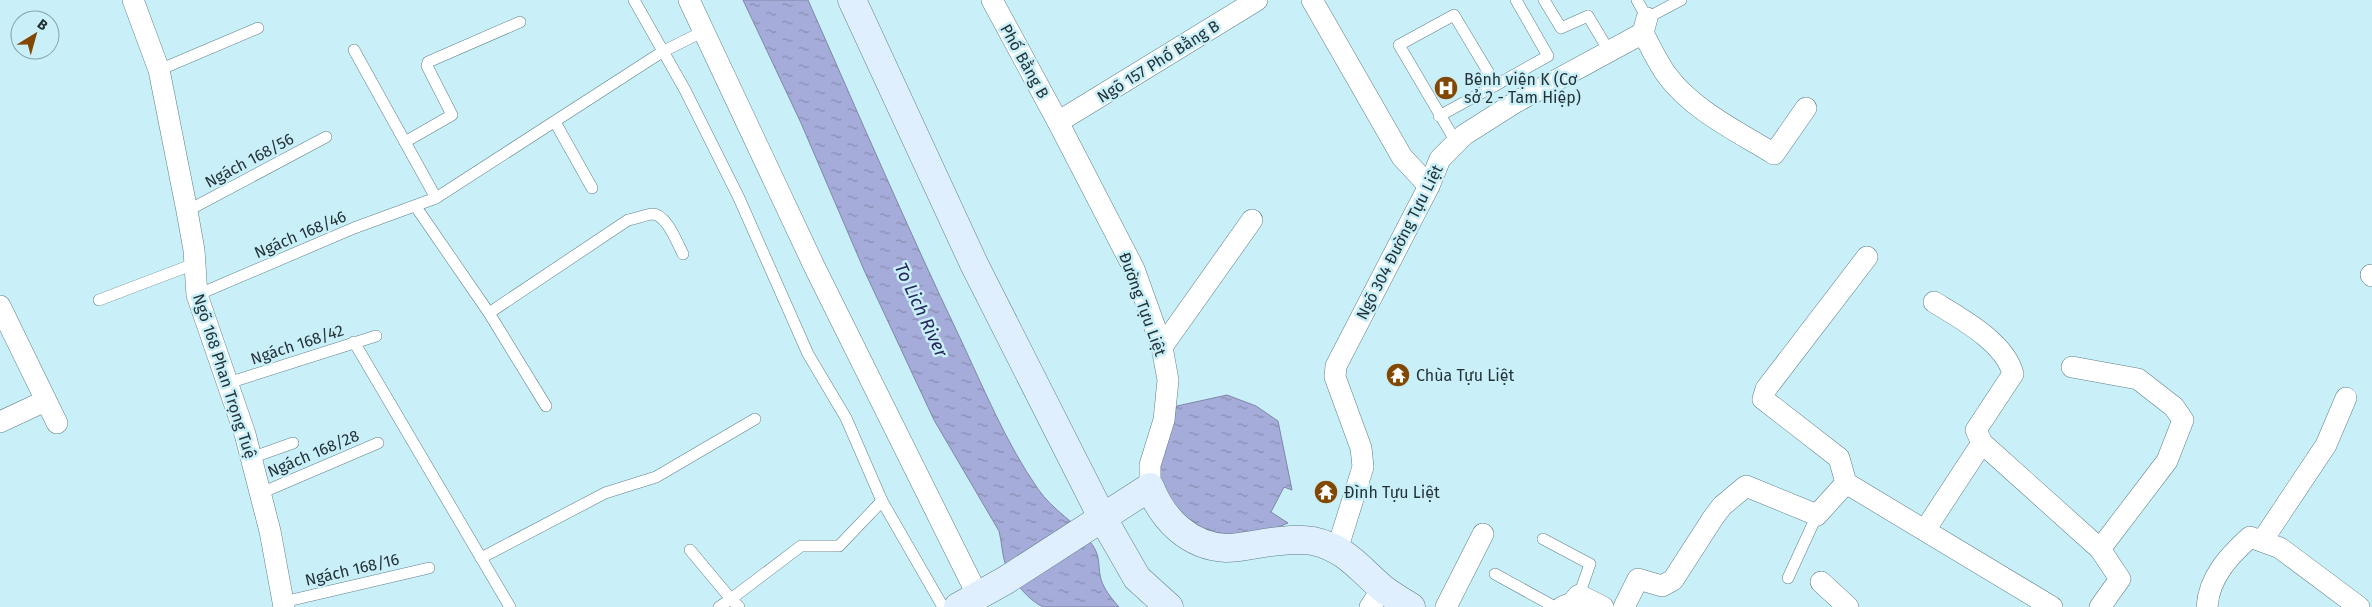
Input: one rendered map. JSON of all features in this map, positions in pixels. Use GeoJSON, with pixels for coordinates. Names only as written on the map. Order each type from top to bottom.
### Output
{"type":"FeatureCollection","features":[{"type":"Feature","properties":{"kind":"street","name":"Ngõ 168 Phan Trọng Tuệ"},"geometry":{"type":"LineString","coordinates":[[133,0],[159,70],[194,250],[197,295],[228,383],[261,493],[283,604]]}},
{"type":"Feature","properties":{"kind":"street"},"geometry":{"type":"LineString","coordinates":[[689,0],[974,603],[1006,580],[1150,487]]}},
{"type":"Feature","properties":{"kind":"street"},"geometry":{"type":"LineString","coordinates":[[852,0],[1092,524],[1137,578],[1169,607]]}},
{"type":"Feature","properties":{"kind":"street","name":"Phố Bằng B"},"geometry":{"type":"LineString","coordinates":[[992,0],[1058,122]]}},
{"type":"Feature","properties":{"kind":"street","name":"Ngõ 157 Phố Bằng B"},"geometry":{"type":"LineString","coordinates":[[1058,122],[1257,0]]}},
{"type":"Feature","properties":{"kind":"street"},"geometry":{"type":"LineString","coordinates":[[1312,0],[1402,157],[1429,186]]}},
{"type":"Feature","properties":{"kind":"street"},"geometry":{"type":"LineString","coordinates":[[1642,17],[1666,74],[1683,94],[1698,106],[1774,154],[1806,108]]}},
{"type":"Feature","properties":{"kind":"street","name":"Ngõ 304 Đường Tựu Liệt"},"geometry":{"type":"LineString","coordinates":[[1337,550],[1363,467],[1361,448],[1335,377],[1336,366],[1429,186],[1440,160],[1464,135],[1516,102],[1609,51],[1642,17]]}},
{"type":"Feature","properties":{"kind":"street","name":"Đường Tựu Liệt"},"geometry":{"type":"LineString","coordinates":[[1058,122],[1134,269],[1162,347],[1168,380],[1164,420],[1150,465],[1150,487],[1156,503],[1171,522],[1188,537],[1208,546],[1228,548],[1292,540],[1314,541],[1337,550],[1351,558],[1376,598],[1411,607]]}},
{"type":"Feature","properties":{"kind":"street"},"geometry":{"type":"LineString","coordinates":[[1162,347],[1252,220]]}},
{"type":"Feature","properties":{"kind":"street"},"geometry":{"type":"LineString","coordinates":[[1867,257],[1766,389],[1764,399],[1839,458],[1846,483],[2048,606]]}},
{"type":"Feature","properties":{"kind":"street"},"geometry":{"type":"LineString","coordinates":[[1934,302],[1979,330],[2010,364],[2013,374],[1976,430],[1982,442],[2100,549],[2120,578],[2100,607]]}},
{"type":"Feature","properties":{"kind":"street"},"geometry":{"type":"LineString","coordinates":[[0,306],[57,423]]}},
{"type":"Feature","properties":{"kind":"street"},"geometry":{"type":"LineString","coordinates":[[2072,367],[2138,379],[2174,407],[2183,420],[2166,461],[2100,549]]}},
{"type":"Feature","properties":{"kind":"street"},"geometry":{"type":"LineString","coordinates":[[2262,541],[2326,445],[2346,398]]}},
{"type":"Feature","properties":{"kind":"street"},"geometry":{"type":"LineString","coordinates":[[0,422],[45,401]]}},
{"type":"Feature","properties":{"kind":"street"},"geometry":{"type":"LineString","coordinates":[[1925,530],[1982,442]]}},
{"type":"Feature","properties":{"kind":"street"},"geometry":{"type":"LineString","coordinates":[[1624,607],[1638,580],[1662,586],[1673,580],[1722,506],[1746,486],[1817,515],[1846,483]]}},
{"type":"Feature","properties":{"kind":"street"},"geometry":{"type":"LineString","coordinates":[[1446,607],[1483,534]]}},
{"type":"Feature","properties":{"kind":"street"},"geometry":{"type":"LineString","coordinates":[[2207,607],[2211,582],[2235,551],[2250,537],[2280,548],[2359,607]]}},
{"type":"Feature","properties":{"kind":"street"},"geometry":{"type":"LineString","coordinates":[[1821,582],[1848,607]]}},
{"type":"Feature","properties":{"kind":"street"},"geometry":{"type":"LineString","coordinates":[[1571,601],[1603,607]]}},
{"type":"Feature","properties":{"kind":"lane"},"geometry":{"type":"LineString","coordinates":[[634,0],[685,90],[739,198],[808,354],[846,418],[882,501],[943,607]]}},
{"type":"Feature","properties":{"kind":"lane"},"geometry":{"type":"LineString","coordinates":[[1440,116],[1548,56],[1516,0]]}},
{"type":"Feature","properties":{"kind":"lane"},"geometry":{"type":"LineString","coordinates":[[1544,0],[1561,28],[1588,16],[1609,51]]}},
{"type":"Feature","properties":{"kind":"lane"},"geometry":{"type":"LineString","coordinates":[[1642,17],[1683,3]]}},
{"type":"Feature","properties":{"kind":"lane"},"geometry":{"type":"LineString","coordinates":[[1456,142],[1399,45],[1454,15],[1496,85]]}},
{"type":"Feature","properties":{"kind":"lane"},"geometry":{"type":"LineString","coordinates":[[405,142],[452,115],[427,66],[428,62],[520,22]]}},
{"type":"Feature","properties":{"kind":"lane"},"geometry":{"type":"LineString","coordinates":[[159,70],[258,28]]}},
{"type":"Feature","properties":{"kind":"lane","name":"Ngách 168/46"},"geometry":{"type":"LineString","coordinates":[[197,295],[354,228],[416,207],[436,198],[662,52],[704,31]]}},
{"type":"Feature","properties":{"kind":"lane"},"geometry":{"type":"LineString","coordinates":[[354,50],[436,198]]}},
{"type":"Feature","properties":{"kind":"lane"},"geometry":{"type":"LineString","coordinates":[[555,122],[592,188]]}},
{"type":"Feature","properties":{"kind":"lane","name":"Ngách 168/56"},"geometry":{"type":"LineString","coordinates":[[187,211],[326,137]]}},
{"type":"Feature","properties":{"kind":"lane"},"geometry":{"type":"LineString","coordinates":[[416,207],[489,313],[546,406]]}},
{"type":"Feature","properties":{"kind":"lane"},"geometry":{"type":"LineString","coordinates":[[489,313],[628,220],[652,214],[659,216],[665,222],[683,254]]}},
{"type":"Feature","properties":{"kind":"lane"},"geometry":{"type":"LineString","coordinates":[[99,300],[194,264]]}},
{"type":"Feature","properties":{"kind":"lane","name":"Ngách 168/42"},"geometry":{"type":"LineString","coordinates":[[228,383],[376,336]]}},
{"type":"Feature","properties":{"kind":"lane"},"geometry":{"type":"LineString","coordinates":[[354,342],[510,607]]}},
{"type":"Feature","properties":{"kind":"lane"},"geometry":{"type":"LineString","coordinates":[[481,558],[605,493],[656,477],[754,419]]}},
{"type":"Feature","properties":{"kind":"lane"},"geometry":{"type":"LineString","coordinates":[[251,458],[293,443]]}},
{"type":"Feature","properties":{"kind":"lane","name":"Ngách 168/28"},"geometry":{"type":"LineString","coordinates":[[261,493],[378,443]]}},
{"type":"Feature","properties":{"kind":"lane"},"geometry":{"type":"LineString","coordinates":[[719,607],[735,603],[801,546],[839,546],[882,501]]}},
{"type":"Feature","properties":{"kind":"lane"},"geometry":{"type":"LineString","coordinates":[[1788,578],[1817,515]]}},
{"type":"Feature","properties":{"kind":"lane"},"geometry":{"type":"LineString","coordinates":[[1543,539],[1590,564],[1571,601]]}},
{"type":"Feature","properties":{"kind":"lane"},"geometry":{"type":"LineString","coordinates":[[690,550],[735,603]]}},
{"type":"Feature","properties":{"kind":"lane","name":"Ngách 168/16"},"geometry":{"type":"LineString","coordinates":[[283,604],[430,568]]}},
{"type":"Feature","properties":{"kind":"lane"},"geometry":{"type":"LineString","coordinates":[[1495,574],[1555,607]]}},
{"type":"Feature","properties":{"kind":"water","name":"To Lich River"},"geometry":{"type":"Polygon","coordinates":[[[743,0],[808,0],[921,254],[1006,434],[1026,471],[1044,497],[1094,547],[1103,584],[1119,607],[1043,607],[1021,590],[1013,578],[1006,566],[999,531],[934,420],[864,270],[801,123],[743,0]]]}},
{"type":"Feature","properties":{"kind":"water"},"geometry":{"type":"Polygon","coordinates":[[[1227,395],[1256,406],[1278,421],[1292,490],[1284,487],[1271,512],[1288,523],[1263,534],[1222,544],[1163,505],[1156,465],[1177,406],[1227,395]]]}},
{"type":"Feature","properties":{"kind":"place","name":"Bệnh viện K (Cơ sở 2 - Tam Hiệp)"},"geometry":{"type":"Point","coordinates":[1446,88]}},
{"type":"Feature","properties":{"kind":"place","name":"Chùa Tựu Liệt"},"geometry":{"type":"Point","coordinates":[1398,375]}},
{"type":"Feature","properties":{"kind":"place","name":"Đình Tựu Liệt"},"geometry":{"type":"Point","coordinates":[1326,492]}}]}
